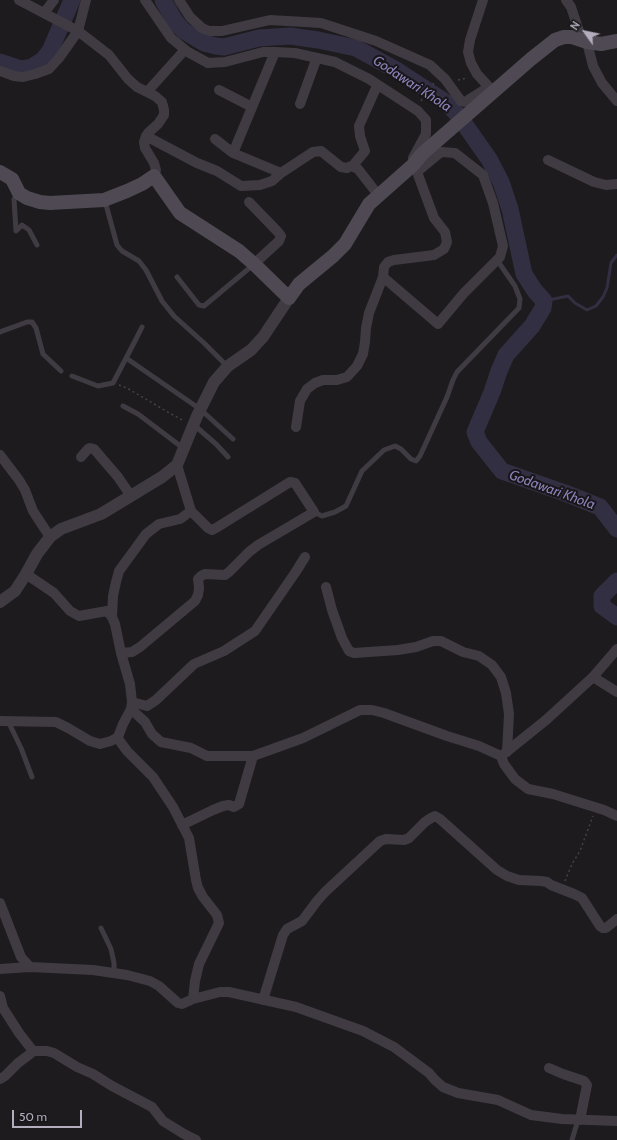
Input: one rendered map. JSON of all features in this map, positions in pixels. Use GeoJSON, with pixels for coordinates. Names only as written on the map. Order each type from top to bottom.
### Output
{"type":"FeatureCollection","features":[{"type":"Feature","properties":{"kind":"main road"},"geometry":{"type":"LineString","coordinates":[[0,172],[12,179],[19,193],[27,198],[50,203],[104,200],[142,184],[154,176],[180,213],[239,251],[289,298],[299,284],[345,244],[369,204],[415,169],[422,154],[476,107],[490,90],[556,40],[564,37],[572,37],[601,44],[617,41]]}},
{"type":"Feature","properties":{"kind":"street"},"geometry":{"type":"LineString","coordinates":[[19,0],[74,30],[109,55],[128,79],[137,87],[155,96],[162,102],[164,110],[162,120],[146,136],[144,142],[145,148],[154,163],[156,170],[154,176]]}},
{"type":"Feature","properties":{"kind":"street"},"geometry":{"type":"LineString","coordinates":[[47,15],[54,0]]}},
{"type":"Feature","properties":{"kind":"street"},"geometry":{"type":"LineString","coordinates":[[0,72],[23,77],[49,69],[59,58],[74,30],[86,0]]}},
{"type":"Feature","properties":{"kind":"street"},"geometry":{"type":"LineString","coordinates":[[145,0],[171,38],[188,52],[208,63],[225,62],[263,52],[296,53],[334,62],[370,79],[418,111],[426,120],[426,134],[413,158],[415,169],[434,218],[445,232],[447,242],[444,248],[434,255],[388,262],[384,267],[383,277],[369,313],[363,354],[357,366],[347,377],[337,380],[323,380],[315,383],[307,389],[300,401],[296,427]]}},
{"type":"Feature","properties":{"kind":"street"},"geometry":{"type":"LineString","coordinates":[[179,0],[190,17],[202,28],[209,31],[222,31],[270,20],[321,23],[376,41],[430,65],[445,79],[461,101],[465,102],[490,90],[477,74],[471,63],[468,52],[470,40],[483,0]]}},
{"type":"Feature","properties":{"kind":"street"},"geometry":{"type":"LineString","coordinates":[[566,0],[571,7],[593,66],[602,83],[617,101]]}},
{"type":"Feature","properties":{"kind":"street"},"geometry":{"type":"LineString","coordinates":[[233,153],[275,52]]}},
{"type":"Feature","properties":{"kind":"street"},"geometry":{"type":"LineString","coordinates":[[147,92],[182,54]]}},
{"type":"Feature","properties":{"kind":"street"},"geometry":{"type":"LineString","coordinates":[[300,104],[316,60]]}},
{"type":"Feature","properties":{"kind":"street"},"geometry":{"type":"LineString","coordinates":[[355,163],[364,151],[359,126],[376,88]]}},
{"type":"Feature","properties":{"kind":"street"},"geometry":{"type":"LineString","coordinates":[[219,90],[252,107]]}},
{"type":"Feature","properties":{"kind":"street"},"geometry":{"type":"LineString","coordinates":[[426,134],[441,152]]}},
{"type":"Feature","properties":{"kind":"street"},"geometry":{"type":"LineString","coordinates":[[146,136],[197,163],[217,171],[241,186],[272,181],[281,172],[313,152],[321,151],[341,167],[347,168],[351,166],[358,170],[379,196]]}},
{"type":"Feature","properties":{"kind":"street"},"geometry":{"type":"LineString","coordinates":[[215,139],[233,153],[281,172]]}},
{"type":"Feature","properties":{"kind":"street"},"geometry":{"type":"LineString","coordinates":[[383,277],[438,324],[468,289],[500,257],[503,246],[493,203],[483,175],[455,153],[441,152],[415,169]]}},
{"type":"Feature","properties":{"kind":"street"},"geometry":{"type":"LineString","coordinates":[[548,160],[594,182],[606,185],[617,184]]}},
{"type":"Feature","properties":{"kind":"street"},"geometry":{"type":"LineString","coordinates":[[249,202],[281,236],[278,241],[254,264]]}},
{"type":"Feature","properties":{"kind":"street"},"geometry":{"type":"LineString","coordinates":[[0,602],[15,591],[37,554],[50,537],[61,529],[101,514],[162,477],[177,465],[200,409],[214,382],[228,366],[251,350],[263,337],[289,298]]}},
{"type":"Feature","properties":{"kind":"street"},"geometry":{"type":"LineString","coordinates":[[81,457],[88,449],[94,449],[118,477],[131,496]]}},
{"type":"Feature","properties":{"kind":"street"},"geometry":{"type":"LineString","coordinates":[[0,456],[19,480],[25,490],[33,511],[50,537]]}},
{"type":"Feature","properties":{"kind":"street"},"geometry":{"type":"LineString","coordinates":[[121,653],[132,652],[140,647],[195,601],[199,588],[198,579],[201,576],[205,574],[225,575],[258,545],[314,512],[296,483],[290,482],[212,530],[208,528],[191,511],[177,465]]}},
{"type":"Feature","properties":{"kind":"street"},"geometry":{"type":"LineString","coordinates":[[4,720],[56,722],[90,741],[100,744],[118,737],[132,706],[130,684],[112,617],[113,596],[119,572],[146,534],[159,524],[180,519],[191,511]]}},
{"type":"Feature","properties":{"kind":"street"},"geometry":{"type":"LineString","coordinates":[[132,706],[147,706],[156,700],[194,664],[224,651],[255,631],[305,557]]}},
{"type":"Feature","properties":{"kind":"street"},"geometry":{"type":"LineString","coordinates":[[26,574],[54,593],[70,611],[79,616],[106,611],[112,617]]}},
{"type":"Feature","properties":{"kind":"street"},"geometry":{"type":"LineString","coordinates":[[326,588],[342,638],[349,651],[354,653],[398,650],[416,647],[433,641],[441,641],[463,652],[479,656],[492,665],[501,677],[506,693],[509,714],[504,764],[515,779],[528,789],[553,794],[604,810],[617,816]]}},
{"type":"Feature","properties":{"kind":"street"},"geometry":{"type":"LineString","coordinates":[[504,754],[546,720],[593,677],[617,649]]}},
{"type":"Feature","properties":{"kind":"street"},"geometry":{"type":"LineString","coordinates":[[593,677],[617,692]]}},
{"type":"Feature","properties":{"kind":"street"},"geometry":{"type":"LineString","coordinates":[[132,706],[145,722],[152,734],[161,742],[180,745],[208,756],[253,756],[303,738],[360,710],[372,710],[384,713],[447,736],[504,754]]}},
{"type":"Feature","properties":{"kind":"street"},"geometry":{"type":"LineString","coordinates":[[118,737],[127,751],[153,777],[173,807],[188,838],[198,888],[217,915],[219,922],[199,964],[193,999]]}},
{"type":"Feature","properties":{"kind":"street"},"geometry":{"type":"LineString","coordinates":[[182,825],[213,810],[229,805],[234,807],[239,804],[253,756]]}},
{"type":"Feature","properties":{"kind":"street"},"geometry":{"type":"LineString","coordinates":[[263,1000],[283,935],[288,929],[302,921],[325,892],[380,841],[386,839],[404,840],[425,822],[436,816],[496,870],[519,880],[547,882],[582,898],[600,926],[603,928],[606,928],[617,918]]}},
{"type":"Feature","properties":{"kind":"street"},"geometry":{"type":"LineString","coordinates":[[0,903],[21,957],[30,966]]}},
{"type":"Feature","properties":{"kind":"street"},"geometry":{"type":"LineString","coordinates":[[0,969],[30,966],[127,975],[158,986],[182,1004],[193,999],[220,992],[229,992],[296,1007],[363,1031],[394,1047],[430,1072],[435,1080],[443,1087],[458,1094],[498,1100],[531,1115],[562,1119],[617,1121]]}},
{"type":"Feature","properties":{"kind":"street"},"geometry":{"type":"LineString","coordinates":[[0,996],[3,1008],[33,1051]]}},
{"type":"Feature","properties":{"kind":"street"},"geometry":{"type":"LineString","coordinates":[[0,1079],[33,1051],[47,1051],[54,1053],[152,1107],[163,1121],[196,1140]]}},
{"type":"Feature","properties":{"kind":"street"},"geometry":{"type":"LineString","coordinates":[[549,1068],[584,1081],[587,1085],[579,1120]]}},
{"type":"Feature","properties":{"kind":"lane"},"geometry":{"type":"LineString","coordinates":[[19,193],[14,199],[16,231],[22,225],[29,230],[37,245]]}},
{"type":"Feature","properties":{"kind":"lane"},"geometry":{"type":"LineString","coordinates":[[104,200],[117,246],[138,261],[146,270],[162,301],[174,316],[228,366]]}},
{"type":"Feature","properties":{"kind":"lane"},"geometry":{"type":"LineString","coordinates":[[314,512],[322,516],[335,512],[346,506],[362,471],[384,450],[395,446],[401,449],[411,459],[416,461],[420,456],[457,372],[519,308],[520,299],[516,286],[497,260]]}},
{"type":"Feature","properties":{"kind":"lane"},"geometry":{"type":"LineString","coordinates":[[176,276],[199,305],[204,306],[254,264]]}},
{"type":"Feature","properties":{"kind":"lane"},"geometry":{"type":"LineString","coordinates":[[0,332],[27,322],[32,322],[36,328],[43,354],[61,371]]}},
{"type":"Feature","properties":{"kind":"lane"},"geometry":{"type":"LineString","coordinates":[[72,376],[98,386],[113,383],[142,327]]}},
{"type":"Feature","properties":{"kind":"lane"},"geometry":{"type":"LineString","coordinates":[[126,358],[200,409],[233,439]]}},
{"type":"Feature","properties":{"kind":"lane"},"geometry":{"type":"LineString","coordinates":[[124,406],[138,414],[184,448]]}},
{"type":"Feature","properties":{"kind":"lane"},"geometry":{"type":"LineString","coordinates":[[193,425],[216,444],[228,457]]}},
{"type":"Feature","properties":{"kind":"lane"},"geometry":{"type":"LineString","coordinates":[[4,720],[21,748],[32,777]]}},
{"type":"Feature","properties":{"kind":"lane"},"geometry":{"type":"LineString","coordinates":[[101,928],[111,949],[114,963],[114,973]]}},
{"type":"Feature","properties":{"kind":"lane"},"geometry":{"type":"LineString","coordinates":[[572,1140],[579,1120]]}},
{"type":"Feature","properties":{"kind":"path"},"geometry":{"type":"LineString","coordinates":[[426,94],[435,82]]}},
{"type":"Feature","properties":{"kind":"path"},"geometry":{"type":"LineString","coordinates":[[113,383],[127,388],[166,412],[193,425]]}},
{"type":"Feature","properties":{"kind":"path"},"geometry":{"type":"LineString","coordinates":[[562,890],[572,864],[580,851],[595,808]]}},
{"type":"Feature","properties":{"kind":"waterway","name":"Godawari Khola"},"geometry":{"type":"LineString","coordinates":[[0,62],[21,69],[32,67],[43,60],[50,51],[72,0]]}},
{"type":"Feature","properties":{"kind":"waterway","name":"Godawari Khola"},"geometry":{"type":"LineString","coordinates":[[163,0],[173,18],[184,31],[204,43],[216,46],[224,47],[259,38],[290,36],[356,48],[398,71],[447,103],[458,115],[489,159],[501,182],[510,209],[524,274],[535,291],[544,301],[543,308],[532,326],[506,355],[475,432],[479,442],[502,471],[600,507],[617,529]]}},
{"type":"Feature","properties":{"kind":"waterway"},"geometry":{"type":"LineString","coordinates":[[544,301],[568,296],[575,303],[587,310],[596,306],[603,297],[607,288],[611,263],[617,255]]}},
{"type":"Feature","properties":{"kind":"waterway","name":"Godawari Khola"},"geometry":{"type":"LineString","coordinates":[[617,581],[602,596],[602,606],[617,617]]}}]}
